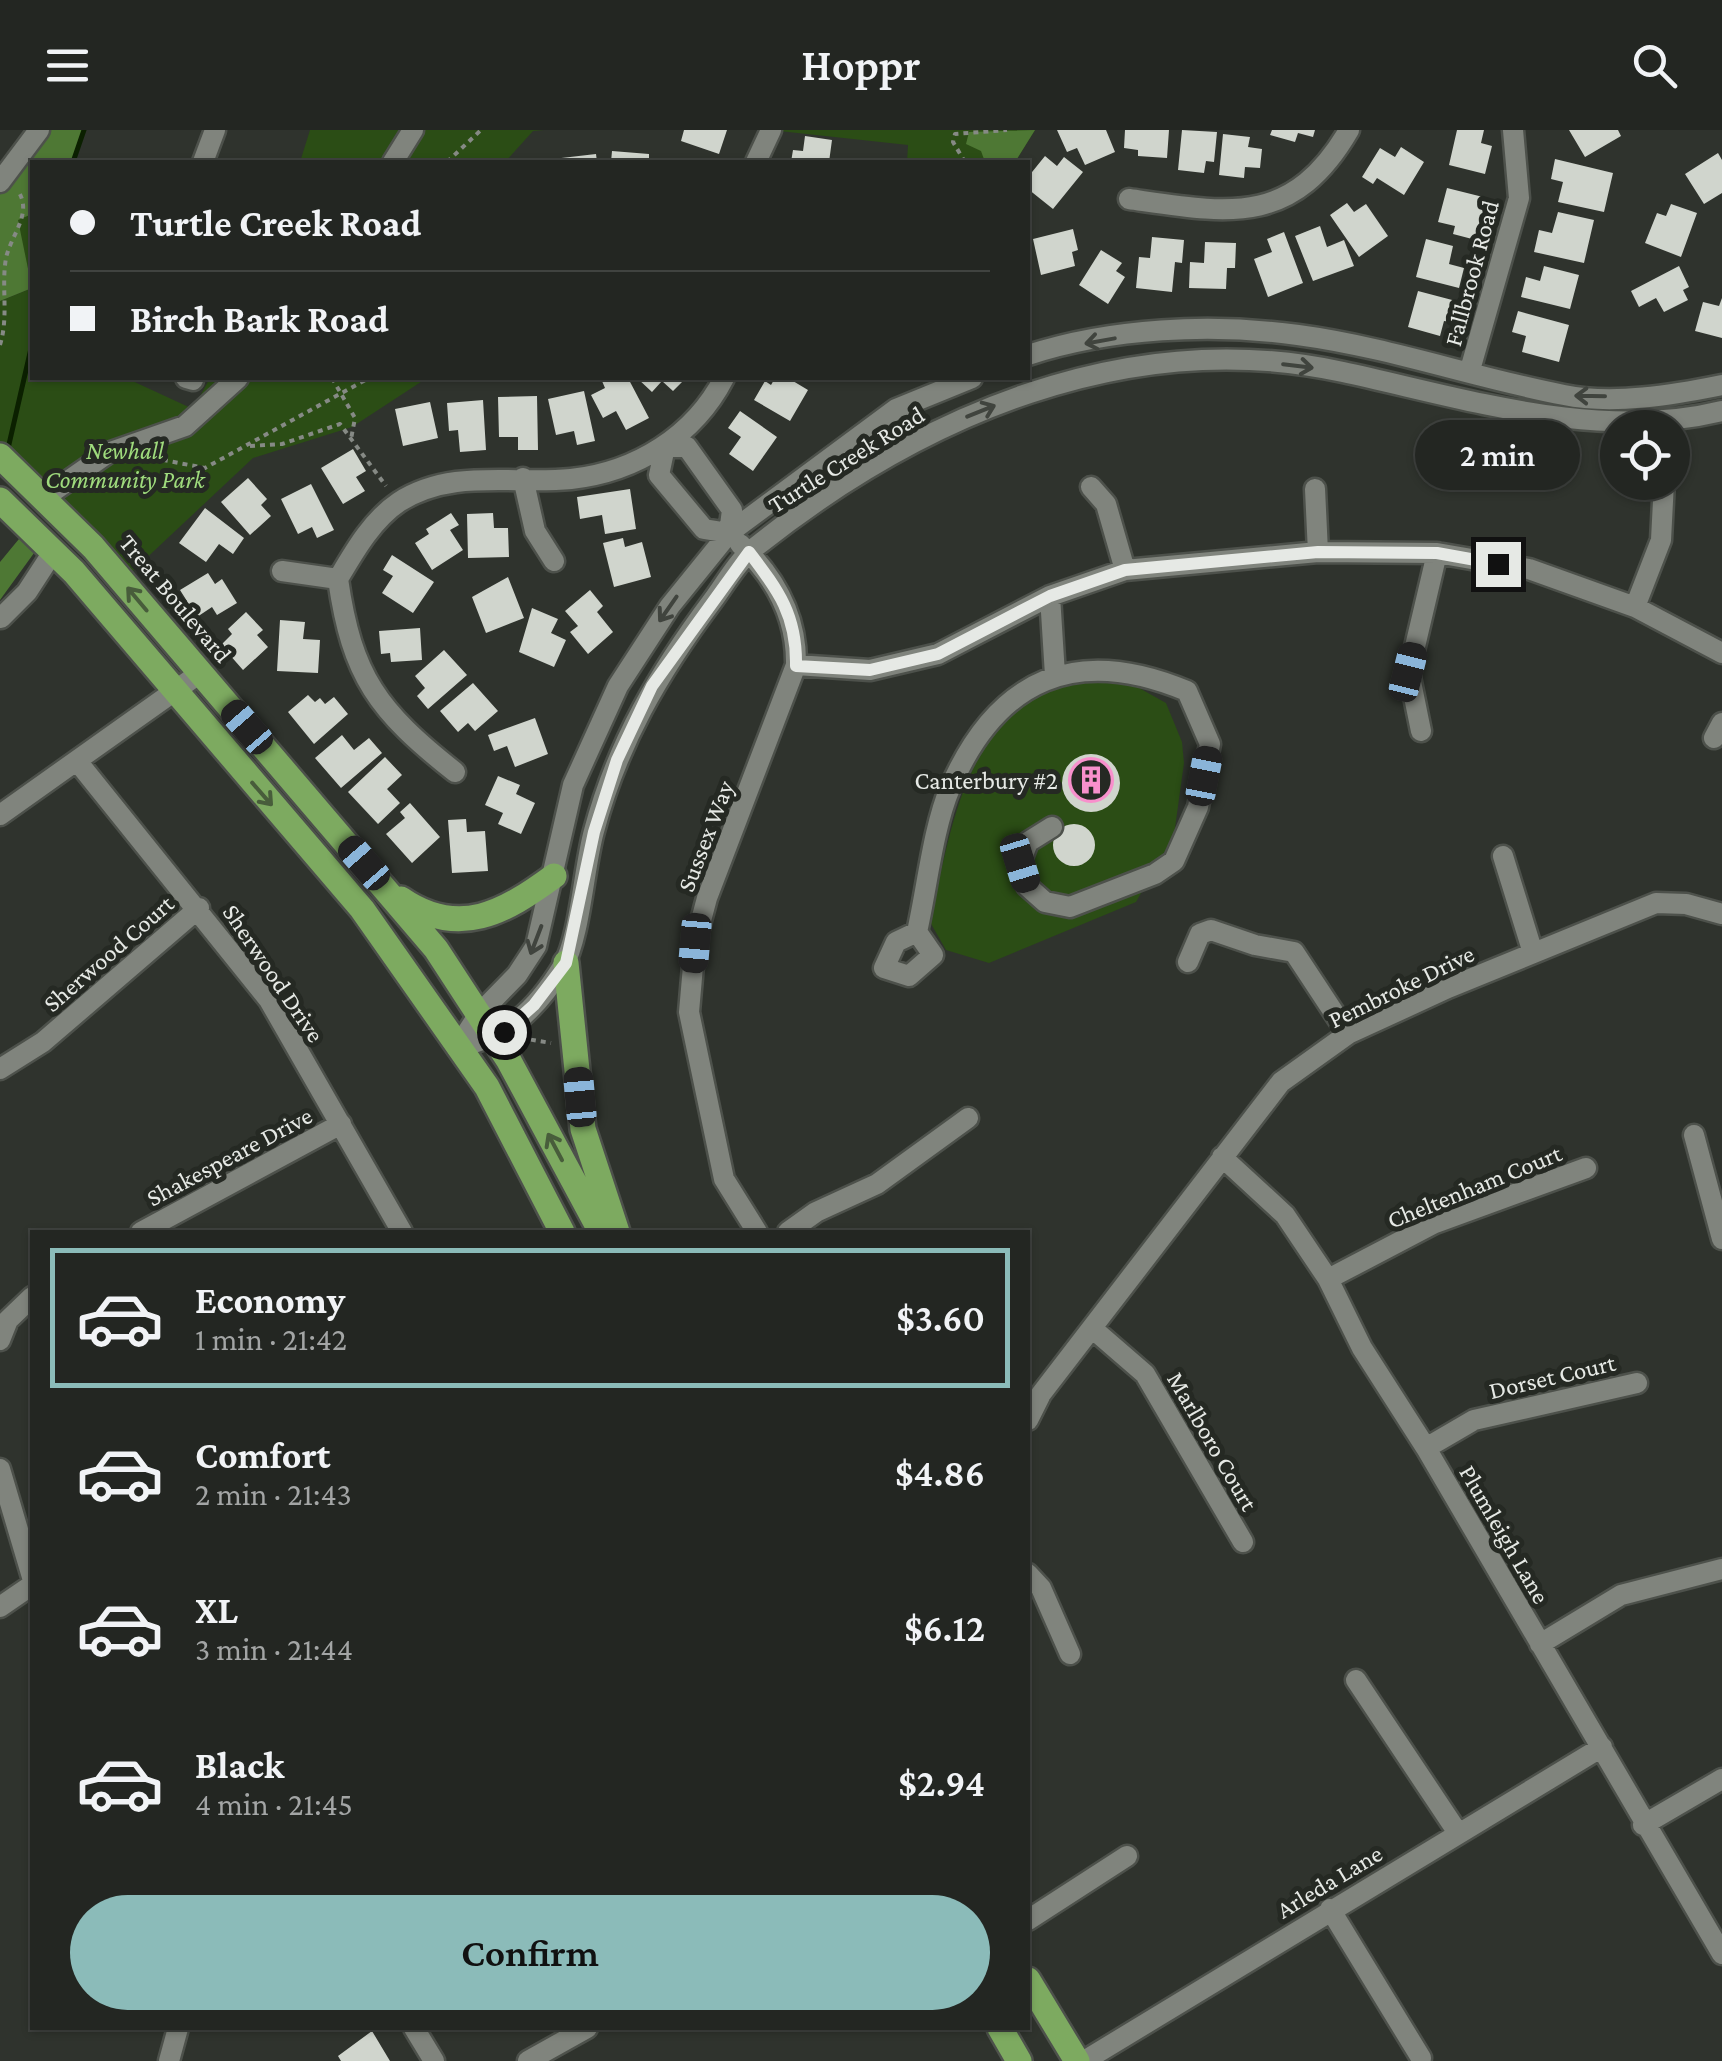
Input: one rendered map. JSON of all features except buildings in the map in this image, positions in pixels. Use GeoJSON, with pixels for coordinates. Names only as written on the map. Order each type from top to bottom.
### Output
{"type":"FeatureCollection","features":[{"type":"Feature","properties":{"kind":"main road","name":"Treat Boulevard"},"geometry":{"type":"LineString","coordinates":[[0,456],[45,497],[436,950],[479,1014],[501,1037],[601,1230]]}},
{"type":"Feature","properties":{"kind":"main road"},"geometry":{"type":"LineString","coordinates":[[0,500],[53,552],[362,909],[487,1087],[561,1230]]}},
{"type":"Feature","properties":{"kind":"main road"},"geometry":{"type":"LineString","coordinates":[[387,890],[411,906],[448,920],[491,917],[554,876]]}},
{"type":"Feature","properties":{"kind":"main road"},"geometry":{"type":"LineString","coordinates":[[566,963],[583,1129],[616,1230]]}},
{"type":"Feature","properties":{"kind":"main road"},"geometry":{"type":"LineString","coordinates":[[1030,1983],[1081,2061]]}},
{"type":"Feature","properties":{"kind":"main road"},"geometry":{"type":"LineString","coordinates":[[1001,2030],[1019,2061]]}},
{"type":"Feature","properties":{"kind":"street"},"geometry":{"type":"LineString","coordinates":[[2,180],[39,130]]}},
{"type":"Feature","properties":{"kind":"street"},"geometry":{"type":"LineString","coordinates":[[204,160],[215,130]]}},
{"type":"Feature","properties":{"kind":"street"},"geometry":{"type":"LineString","coordinates":[[394,160],[413,130]]}},
{"type":"Feature","properties":{"kind":"street"},"geometry":{"type":"LineString","coordinates":[[757,160],[770,130]]}},
{"type":"Feature","properties":{"kind":"street"},"geometry":{"type":"LineString","coordinates":[[1129,200],[1213,211],[1248,209],[1293,194],[1326,169],[1349,130]]}},
{"type":"Feature","properties":{"kind":"street","name":"Fallbrook Road"},"geometry":{"type":"LineString","coordinates":[[1470,370],[1518,198],[1514,130]]}},
{"type":"Feature","properties":{"kind":"street"},"geometry":{"type":"LineString","coordinates":[[1030,355],[1173,328],[1235,328],[1301,335],[1470,370],[1567,396],[1653,396],[1722,386]]}},
{"type":"Feature","properties":{"kind":"street","name":"Turtle Creek Road"},"geometry":{"type":"LineString","coordinates":[[457,1048],[501,1037],[534,1005],[566,963],[594,832],[617,760],[660,674],[749,552],[832,492],[940,428],[1028,391],[1125,366],[1260,361],[1336,370],[1563,417],[1600,420]]}},
{"type":"Feature","properties":{"kind":"street"},"geometry":{"type":"LineString","coordinates":[[45,497],[124,447],[184,426],[236,380]]}},
{"type":"Feature","properties":{"kind":"street"},"geometry":{"type":"LineString","coordinates":[[454,772],[378,702],[355,662],[338,579],[363,537],[397,503],[440,482],[570,479],[626,468],[665,447],[713,400],[723,380]]}},
{"type":"Feature","properties":{"kind":"street","name":"Turtle Creek Road"},"geometry":{"type":"LineString","coordinates":[[457,1048],[479,1014],[517,975],[536,946],[574,785],[618,686],[670,606],[729,533],[896,409],[967,380]]}},
{"type":"Feature","properties":{"kind":"street"},"geometry":{"type":"LineString","coordinates":[[1653,396],[1655,410]]}},
{"type":"Feature","properties":{"kind":"street","name":"Turtle Creek Road"},"geometry":{"type":"LineString","coordinates":[[1690,417],[1722,411]]}},
{"type":"Feature","properties":{"kind":"street"},"geometry":{"type":"LineString","coordinates":[[665,447],[687,447],[732,510],[729,533]]}},
{"type":"Feature","properties":{"kind":"street","name":"Sussex Way"},"geometry":{"type":"LineString","coordinates":[[665,447],[658,475],[704,529],[729,533],[749,552],[788,610],[796,630],[796,666],[708,898],[695,943],[689,1012],[724,1179],[756,1230]]}},
{"type":"Feature","properties":{"kind":"street"},"geometry":{"type":"LineString","coordinates":[[522,478],[535,531],[554,561]]}},
{"type":"Feature","properties":{"kind":"street"},"geometry":{"type":"LineString","coordinates":[[1091,487],[1106,504],[1125,570]]}},
{"type":"Feature","properties":{"kind":"street"},"geometry":{"type":"LineString","coordinates":[[1315,489],[1318,552]]}},
{"type":"Feature","properties":{"kind":"street"},"geometry":{"type":"LineString","coordinates":[[1635,607],[1661,540],[1663,500]]}},
{"type":"Feature","properties":{"kind":"street"},"geometry":{"type":"LineString","coordinates":[[1,618],[27,592],[53,552]]}},
{"type":"Feature","properties":{"kind":"street"},"geometry":{"type":"LineString","coordinates":[[796,666],[870,670],[938,654],[1050,596],[1125,570],[1318,552],[1437,553],[1529,569],[1635,607],[1722,653]]}},
{"type":"Feature","properties":{"kind":"street"},"geometry":{"type":"LineString","coordinates":[[1421,730],[1408,672],[1437,553]]}},
{"type":"Feature","properties":{"kind":"street"},"geometry":{"type":"LineString","coordinates":[[282,571],[338,579]]}},
{"type":"Feature","properties":{"kind":"street"},"geometry":{"type":"LineString","coordinates":[[1050,596],[1055,675]]}},
{"type":"Feature","properties":{"kind":"street"},"geometry":{"type":"LineString","coordinates":[[917,932],[949,790],[994,719],[1021,692],[1055,675],[1101,668],[1144,673],[1187,691],[1210,744],[1198,807],[1174,861],[1156,874],[1070,907],[1045,902],[1027,886],[1020,863],[1028,842],[1052,827]]}},
{"type":"Feature","properties":{"kind":"street"},"geometry":{"type":"LineString","coordinates":[[0,815],[200,673]]}},
{"type":"Feature","properties":{"kind":"street","name":"Sherwood Drive"},"geometry":{"type":"LineString","coordinates":[[77,761],[199,908],[269,1000],[401,1230]]}},
{"type":"Feature","properties":{"kind":"street"},"geometry":{"type":"LineString","coordinates":[[1503,856],[1533,953]]}},
{"type":"Feature","properties":{"kind":"street","name":"Pembroke Drive"},"geometry":{"type":"LineString","coordinates":[[1030,1416],[1041,1394],[1282,1082],[1348,1034],[1656,904],[1686,904],[1722,914]]}},
{"type":"Feature","properties":{"kind":"street","name":"Sherwood Court"},"geometry":{"type":"LineString","coordinates":[[0,1069],[43,1042],[199,908]]}},
{"type":"Feature","properties":{"kind":"street"},"geometry":{"type":"LineString","coordinates":[[1188,962],[1200,934],[1212,930],[1255,946],[1294,952],[1348,1034]]}},
{"type":"Feature","properties":{"kind":"street"},"geometry":{"type":"LineString","coordinates":[[791,1230],[816,1212],[877,1184],[968,1118]]}},
{"type":"Feature","properties":{"kind":"street","name":"Shakespeare Drive"},"geometry":{"type":"LineString","coordinates":[[151,1230],[184,1223],[342,1124]]}},
{"type":"Feature","properties":{"kind":"street"},"geometry":{"type":"LineString","coordinates":[[1694,1135],[1722,1239]]}},
{"type":"Feature","properties":{"kind":"street","name":"Plumleigh Lane"},"geometry":{"type":"LineString","coordinates":[[1222,1157],[1285,1215],[1328,1279],[1362,1348],[1426,1448],[1643,1825],[1722,1954]]}},
{"type":"Feature","properties":{"kind":"street","name":"Cheltenham Court"},"geometry":{"type":"LineString","coordinates":[[1328,1279],[1435,1223],[1586,1168]]}},
{"type":"Feature","properties":{"kind":"street"},"geometry":{"type":"LineString","coordinates":[[0,1340],[8,1320],[30,1299]]}},
{"type":"Feature","properties":{"kind":"street","name":"Marlboro Court"},"geometry":{"type":"LineString","coordinates":[[1093,1329],[1145,1374],[1243,1542]]}},
{"type":"Feature","properties":{"kind":"street","name":"Dorset Court"},"geometry":{"type":"LineString","coordinates":[[1426,1448],[1474,1420],[1637,1383]]}},
{"type":"Feature","properties":{"kind":"street"},"geometry":{"type":"LineString","coordinates":[[0,1468],[30,1574]]}},
{"type":"Feature","properties":{"kind":"street"},"geometry":{"type":"LineString","coordinates":[[1540,1644],[1621,1595],[1722,1568]]}},
{"type":"Feature","properties":{"kind":"street"},"geometry":{"type":"LineString","coordinates":[[1030,1576],[1041,1588],[1070,1654]]}},
{"type":"Feature","properties":{"kind":"street"},"geometry":{"type":"LineString","coordinates":[[0,1607],[30,1583]]}},
{"type":"Feature","properties":{"kind":"street"},"geometry":{"type":"LineString","coordinates":[[1356,1680],[1458,1834]]}},
{"type":"Feature","properties":{"kind":"street","name":"Arleda Lane"},"geometry":{"type":"LineString","coordinates":[[1081,2061],[1602,1748]]}},
{"type":"Feature","properties":{"kind":"street"},"geometry":{"type":"LineString","coordinates":[[1643,1825],[1722,1779]]}},
{"type":"Feature","properties":{"kind":"street"},"geometry":{"type":"LineString","coordinates":[[1030,1919],[1127,1856]]}},
{"type":"Feature","properties":{"kind":"street"},"geometry":{"type":"LineString","coordinates":[[1330,1908],[1422,2058]]}},
{"type":"Feature","properties":{"kind":"street"},"geometry":{"type":"LineString","coordinates":[[169,2061],[177,2030]]}},
{"type":"Feature","properties":{"kind":"street"},"geometry":{"type":"LineString","coordinates":[[415,2030],[434,2061]]}},
{"type":"Feature","properties":{"kind":"street"},"geometry":{"type":"LineString","coordinates":[[528,2061],[582,2030]]}},
{"type":"Feature","properties":{"kind":"path"},"geometry":{"type":"LineString","coordinates":[[449,160],[481,130]]}},
{"type":"Feature","properties":{"kind":"path"},"geometry":{"type":"LineString","coordinates":[[944,130],[955,134],[1007,130]]}},
{"type":"Feature","properties":{"kind":"path"},"geometry":{"type":"LineString","coordinates":[[955,134],[953,142],[964,160]]}},
{"type":"Feature","properties":{"kind":"path"},"geometry":{"type":"LineString","coordinates":[[0,345],[5,329],[6,262],[23,212],[21,193],[2,180]]}},
{"type":"Feature","properties":{"kind":"path"},"geometry":{"type":"LineString","coordinates":[[333,380],[355,418],[351,439]]}},
{"type":"Feature","properties":{"kind":"path"},"geometry":{"type":"LineString","coordinates":[[124,447],[168,463],[205,468],[366,380]]}},
{"type":"Feature","properties":{"kind":"path"},"geometry":{"type":"LineString","coordinates":[[248,446],[282,444],[340,424],[397,503]]}},
{"type":"Feature","properties":{"kind":"path"},"geometry":{"type":"LineString","coordinates":[[501,1037],[560,1044]]}},
{"type":"Feature","properties":{"kind":"green space"},"geometry":{"type":"Polygon","coordinates":[[[39,130],[84,130],[74,160],[30,160],[30,215],[18,220],[30,289],[0,301],[0,182],[39,130]]]}},
{"type":"Feature","properties":{"kind":"green space"},"geometry":{"type":"Polygon","coordinates":[[[310,130],[544,130],[533,131],[507,160],[301,160],[310,130]]]}},
{"type":"Feature","properties":{"kind":"green space"},"geometry":{"type":"Polygon","coordinates":[[[770,130],[1035,130],[1016,160],[907,160],[908,145],[770,130]]]}},
{"type":"Feature","properties":{"kind":"green space"},"geometry":{"type":"Polygon","coordinates":[[[1035,130],[1016,160],[984,160],[981,151],[966,144],[969,132],[1035,130]]]}},
{"type":"Feature","properties":{"kind":"green space"},"geometry":{"type":"Polygon","coordinates":[[[30,215],[30,279],[17,219],[30,215]]]}},
{"type":"Feature","properties":{"kind":"green space","name":"Newhall Community Park"},"geometry":{"type":"Polygon","coordinates":[[[30,289],[30,380],[130,380],[193,409],[209,380],[424,380],[352,427],[253,458],[122,581],[0,456],[0,301],[30,289]]]}},
{"type":"Feature","properties":{"kind":"green space"},"geometry":{"type":"Polygon","coordinates":[[[28,528],[42,542],[0,600],[0,562],[28,528]]]}},
{"type":"Feature","properties":{"kind":"green space"},"geometry":{"type":"Polygon","coordinates":[[[1079,682],[1132,684],[1166,703],[1182,742],[1184,763],[1174,835],[1136,902],[989,963],[946,950],[930,922],[957,810],[970,775],[988,743],[1011,716],[1041,695],[1079,682]]]}},
{"type":"Feature","properties":{"kind":"waterway"},"geometry":{"type":"LineString","coordinates":[[74,160],[84,130]]}},
{"type":"Feature","properties":{"kind":"waterway"},"geometry":{"type":"LineString","coordinates":[[7,453],[30,353]]}},
{"type":"Feature","properties":{"kind":"place","name":"Canterbury #2"},"geometry":{"type":"Point","coordinates":[1091,780]}},
{"type":"Feature","properties":{"kind":"route"},"geometry":{"type":"LineString","coordinates":[[504,1032],[534,1005],[566,963],[594,832],[617,760],[652,686],[749,552],[788,610],[796,630],[796,666],[870,670],[938,654],[1050,596],[1125,570],[1318,552],[1437,553],[1498,564]]}}]}
